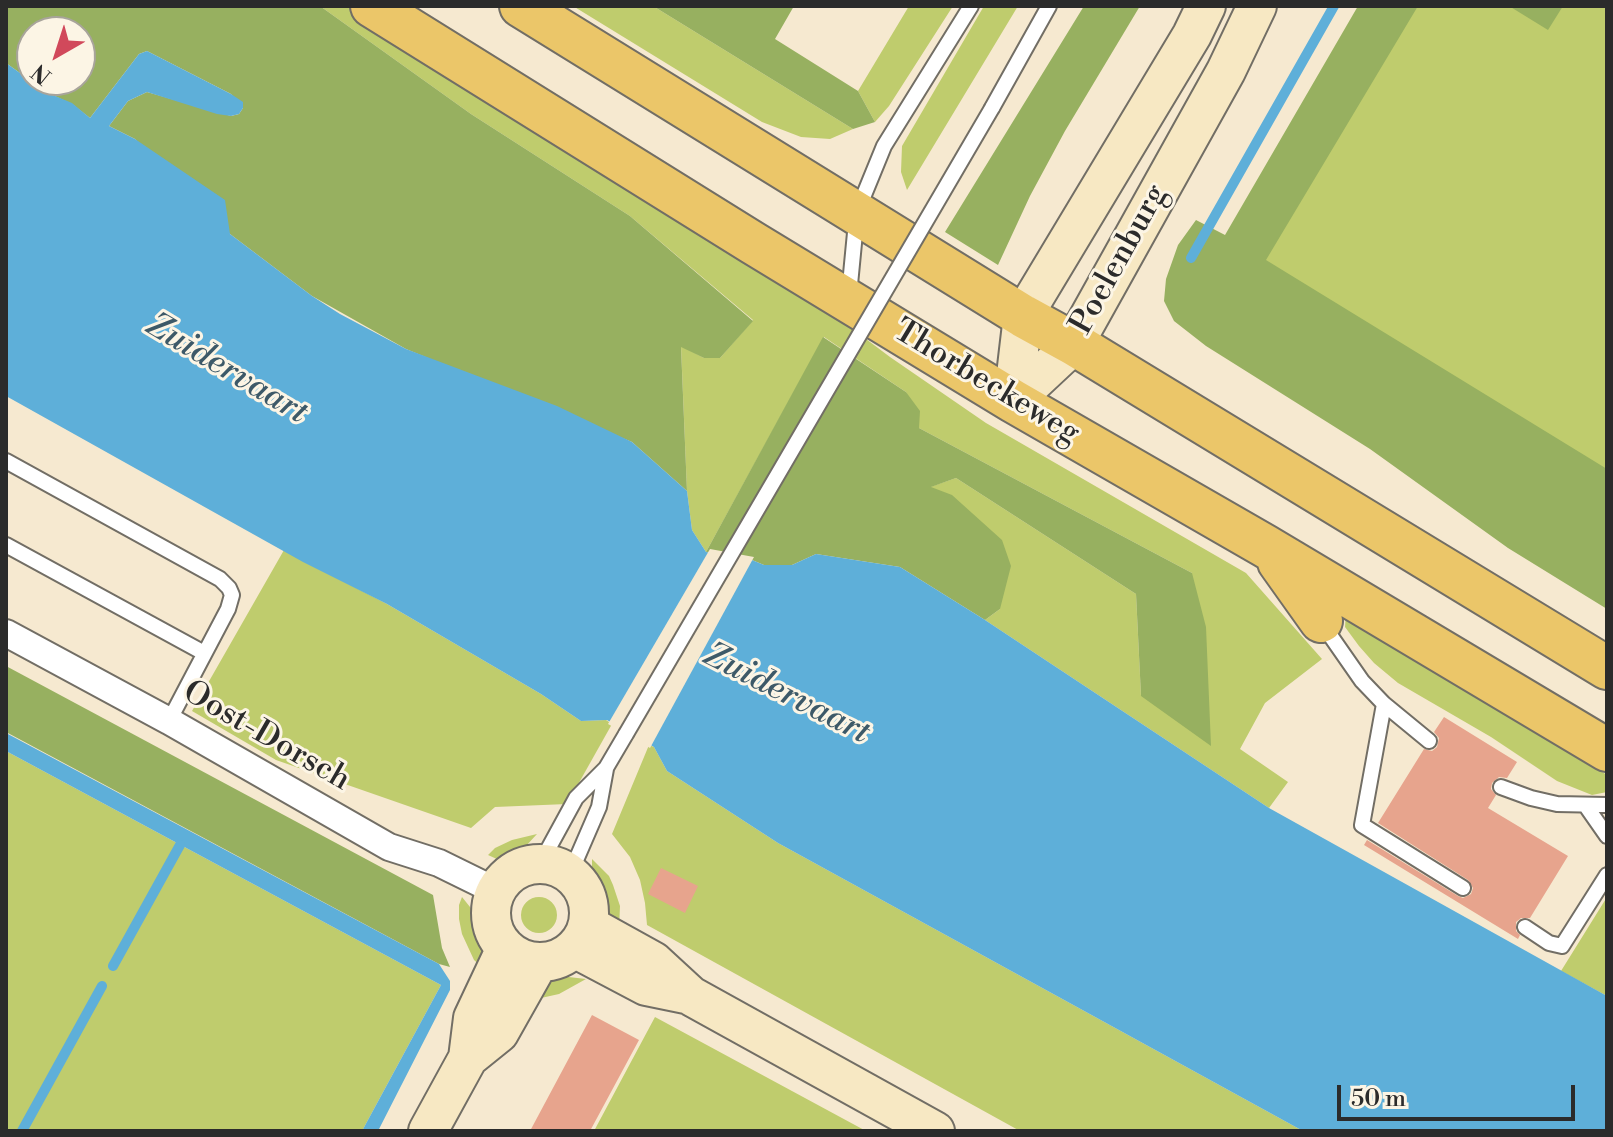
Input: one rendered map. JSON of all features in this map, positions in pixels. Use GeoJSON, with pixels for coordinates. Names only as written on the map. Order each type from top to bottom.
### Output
{"type":"FeatureCollection","features":[{"type":"Feature","properties":{"kind":"main road","name":"Thorbeckeweg"},"geometry":{"type":"LineString","coordinates":[[372,6],[1013,401],[1265,546],[1607,750]]}},
{"type":"Feature","properties":{"kind":"main road"},"geometry":{"type":"LineString","coordinates":[[521,6],[1023,316],[1607,668]]}},
{"type":"Feature","properties":{"kind":"main road"},"geometry":{"type":"LineString","coordinates":[[1265,546],[1321,621]]}},
{"type":"Feature","properties":{"kind":"street","name":"Poelenburg"},"geometry":{"type":"LineString","coordinates":[[1013,401],[1023,316],[1192,35],[1206,6]]}},
{"type":"Feature","properties":{"kind":"street","name":"Poelenburg"},"geometry":{"type":"LineString","coordinates":[[1013,401],[1074,344],[1226,71],[1257,6]]}},
{"type":"Feature","properties":{"kind":"street","name":"Oost-Dorsch"},"geometry":{"type":"LineString","coordinates":[[6,633],[169,721],[389,847],[439,863],[496,891]]}},
{"type":"Feature","properties":{"kind":"street"},"geometry":{"type":"LineString","coordinates":[[519,868],[555,869],[587,897],[589,911],[581,937],[563,956],[522,955],[495,931],[491,911],[496,891],[519,868]]}},
{"type":"Feature","properties":{"kind":"street"},"geometry":{"type":"LineString","coordinates":[[581,937],[653,961],[691,996],[935,1131]]}},
{"type":"Feature","properties":{"kind":"street"},"geometry":{"type":"LineString","coordinates":[[428,1131],[468,1058],[499,1033],[522,955]]}},
{"type":"Feature","properties":{"kind":"lane"},"geometry":{"type":"LineString","coordinates":[[849,301],[857,212],[884,146],[971,6]]}},
{"type":"Feature","properties":{"kind":"lane"},"geometry":{"type":"LineString","coordinates":[[555,869],[576,798],[606,768],[1049,6]]}},
{"type":"Feature","properties":{"kind":"lane"},"geometry":{"type":"LineString","coordinates":[[6,461],[220,579],[232,595],[228,609],[169,721]]}},
{"type":"Feature","properties":{"kind":"lane"},"geometry":{"type":"LineString","coordinates":[[6,545],[204,653]]}},
{"type":"Feature","properties":{"kind":"lane"},"geometry":{"type":"LineString","coordinates":[[1321,621],[1362,681],[1384,704],[1429,741]]}},
{"type":"Feature","properties":{"kind":"lane"},"geometry":{"type":"LineString","coordinates":[[1384,704],[1362,825],[1463,888]]}},
{"type":"Feature","properties":{"kind":"lane"},"geometry":{"type":"LineString","coordinates":[[555,869],[599,807],[606,768]]}},
{"type":"Feature","properties":{"kind":"lane"},"geometry":{"type":"LineString","coordinates":[[1501,787],[1557,804],[1607,805]]}},
{"type":"Feature","properties":{"kind":"lane"},"geometry":{"type":"LineString","coordinates":[[1586,806],[1607,836]]}},
{"type":"Feature","properties":{"kind":"lane"},"geometry":{"type":"LineString","coordinates":[[1525,927],[1549,943],[1562,946],[1607,875]]}},
{"type":"Feature","properties":{"kind":"green space"},"geometry":{"type":"Polygon","coordinates":[[[6,6],[320,6],[471,114],[630,216],[753,321],[720,358],[704,358],[681,347],[687,491],[632,442],[406,349],[312,296],[230,234],[135,139],[109,126],[128,101],[147,92],[231,116],[239,114],[243,108],[231,94],[147,51],[139,54],[90,118],[72,104],[55,96],[96,96],[96,16],[16,16],[16,70],[6,63],[6,6]]]}},
{"type":"Feature","properties":{"kind":"green space"},"geometry":{"type":"Polygon","coordinates":[[[320,6],[349,6],[826,309],[986,423],[1246,573],[1322,659],[1265,703],[1240,749],[1288,782],[1269,808],[985,620],[1000,609],[930,487],[956,478],[1136,594],[1141,696],[1192,573],[919,428],[906,392],[824,337],[706,552],[692,530],[687,491],[681,346],[704,358],[720,358],[753,320],[630,216],[471,114],[320,6]]]}},
{"type":"Feature","properties":{"kind":"green space"},"geometry":{"type":"Polygon","coordinates":[[[573,6],[653,6],[853,129],[830,139],[801,137],[762,122],[573,6]]]}},
{"type":"Feature","properties":{"kind":"green space"},"geometry":{"type":"Polygon","coordinates":[[[653,6],[794,6],[775,39],[858,91],[875,122],[853,129],[653,6]]]}},
{"type":"Feature","properties":{"kind":"green space"},"geometry":{"type":"Polygon","coordinates":[[[909,6],[953,6],[889,106],[875,122],[858,91],[909,6]]]}},
{"type":"Feature","properties":{"kind":"green space"},"geometry":{"type":"Polygon","coordinates":[[[984,6],[1018,6],[907,190],[901,172],[902,146],[984,6]]]}},
{"type":"Feature","properties":{"kind":"green space"},"geometry":{"type":"Polygon","coordinates":[[[1084,6],[1140,6],[1065,131],[998,265],[945,232],[1084,6]]]}},
{"type":"Feature","properties":{"kind":"green space"},"geometry":{"type":"Polygon","coordinates":[[[1358,6],[1418,6],[1266,260],[1607,469],[1607,609],[1508,548],[1370,449],[1206,346],[1174,321],[1164,301],[1166,279],[1178,245],[1196,220],[1225,235],[1358,6]]]}},
{"type":"Feature","properties":{"kind":"green space"},"geometry":{"type":"Polygon","coordinates":[[[1368,6],[1607,6],[1607,513],[1217,262],[1368,6]]]}},
{"type":"Feature","properties":{"kind":"green space"},"geometry":{"type":"Polygon","coordinates":[[[1509,6],[1563,6],[1548,30],[1509,6]]]}},
{"type":"Feature","properties":{"kind":"green space"},"geometry":{"type":"Polygon","coordinates":[[[823,337],[906,392],[920,411],[919,428],[1192,573],[1206,627],[1211,746],[1141,696],[1136,594],[956,478],[931,487],[952,495],[1002,540],[1011,566],[1000,609],[985,620],[900,567],[816,554],[792,565],[764,565],[706,552],[823,337]]]}},
{"type":"Feature","properties":{"kind":"green space"},"geometry":{"type":"Polygon","coordinates":[[[284,550],[387,604],[541,694],[581,721],[606,720],[612,724],[567,804],[495,807],[471,828],[276,760],[192,711],[284,550]]]}},
{"type":"Feature","properties":{"kind":"green space"},"geometry":{"type":"Polygon","coordinates":[[[1346,613],[1607,775],[1607,792],[1592,795],[1557,781],[1491,737],[1398,683],[1359,646],[1345,627],[1346,613]]]}},
{"type":"Feature","properties":{"kind":"green space"},"geometry":{"type":"Polygon","coordinates":[[[6,666],[433,895],[442,948],[450,967],[439,964],[6,732],[6,666]]]}},
{"type":"Feature","properties":{"kind":"green space"},"geometry":{"type":"Polygon","coordinates":[[[649,745],[654,747],[667,771],[778,843],[1303,1131],[1020,1131],[647,925],[640,880],[630,857],[612,834],[649,745]]]}},
{"type":"Feature","properties":{"kind":"green space"},"geometry":{"type":"Polygon","coordinates":[[[6,751],[441,985],[362,1131],[6,1131],[6,751]]]}},
{"type":"Feature","properties":{"kind":"green space"},"geometry":{"type":"Polygon","coordinates":[[[537,834],[513,860],[499,860],[488,855],[512,840],[537,834]]]}},
{"type":"Feature","properties":{"kind":"green space"},"geometry":{"type":"Polygon","coordinates":[[[592,859],[609,876],[613,885],[620,906],[619,928],[595,896],[592,859]]]}},
{"type":"Feature","properties":{"kind":"green space"},"geometry":{"type":"Polygon","coordinates":[[[462,897],[474,912],[482,931],[485,949],[482,967],[474,960],[462,934],[459,905],[462,897]]]}},
{"type":"Feature","properties":{"kind":"green space"},"geometry":{"type":"Polygon","coordinates":[[[539,897],[552,902],[557,915],[552,928],[539,933],[526,928],[521,915],[526,902],[539,897]]]}},
{"type":"Feature","properties":{"kind":"green space"},"geometry":{"type":"Polygon","coordinates":[[[1607,897],[1607,996],[1561,971],[1607,897]]]}},
{"type":"Feature","properties":{"kind":"green space"},"geometry":{"type":"Polygon","coordinates":[[[560,976],[586,979],[559,994],[541,998],[544,983],[560,976]]]}},
{"type":"Feature","properties":{"kind":"green space"},"geometry":{"type":"Polygon","coordinates":[[[655,1017],[866,1131],[594,1131],[655,1017]]]}},
{"type":"Feature","properties":{"kind":"water","name":"Zuidervaart"},"geometry":{"type":"Polygon","coordinates":[[[147,51],[243,102],[239,114],[231,116],[147,92],[128,101],[109,126],[135,139],[225,200],[230,234],[312,296],[406,349],[557,406],[632,442],[687,491],[692,530],[706,552],[764,565],[792,565],[816,554],[900,567],[1269,808],[1607,996],[1607,1131],[1303,1131],[778,843],[667,771],[654,747],[607,720],[581,721],[541,694],[387,604],[303,562],[6,396],[6,63],[16,70],[16,96],[55,96],[72,103],[90,118],[139,54],[147,51]]]}},
{"type":"Feature","properties":{"kind":"water"},"geometry":{"type":"Polygon","coordinates":[[[6,733],[439,964],[450,981],[450,990],[378,1131],[362,1131],[441,985],[6,751],[6,733]]]}},
{"type":"Feature","properties":{"kind":"pier"},"geometry":{"type":"Polygon","coordinates":[[[710,549],[754,557],[650,748],[608,724],[710,549]]]}},
{"type":"Feature","properties":{"kind":"building"},"geometry":{"type":"Polygon","coordinates":[[[1444,717],[1517,762],[1507,778],[1499,777],[1492,783],[1491,789],[1496,795],[1488,808],[1568,856],[1530,918],[1521,918],[1516,922],[1516,931],[1520,935],[1518,939],[1364,845],[1367,840],[1458,896],[1463,898],[1471,894],[1473,888],[1468,880],[1378,823],[1424,749],[1432,751],[1437,747],[1439,738],[1434,732],[1444,717]]]}},
{"type":"Feature","properties":{"kind":"building"},"geometry":{"type":"Polygon","coordinates":[[[661,868],[698,886],[685,913],[648,894],[661,868]]]}},
{"type":"Feature","properties":{"kind":"building"},"geometry":{"type":"Polygon","coordinates":[[[592,1015],[639,1040],[590,1131],[530,1131],[592,1015]]]}},
{"type":"Feature","properties":{"kind":"waterway"},"geometry":{"type":"LineString","coordinates":[[1191,258],[1334,6]]}},
{"type":"Feature","properties":{"kind":"waterway"},"geometry":{"type":"LineString","coordinates":[[113,966],[180,845]]}},
{"type":"Feature","properties":{"kind":"waterway"},"geometry":{"type":"LineString","coordinates":[[22,1131],[102,986]]}}]}
